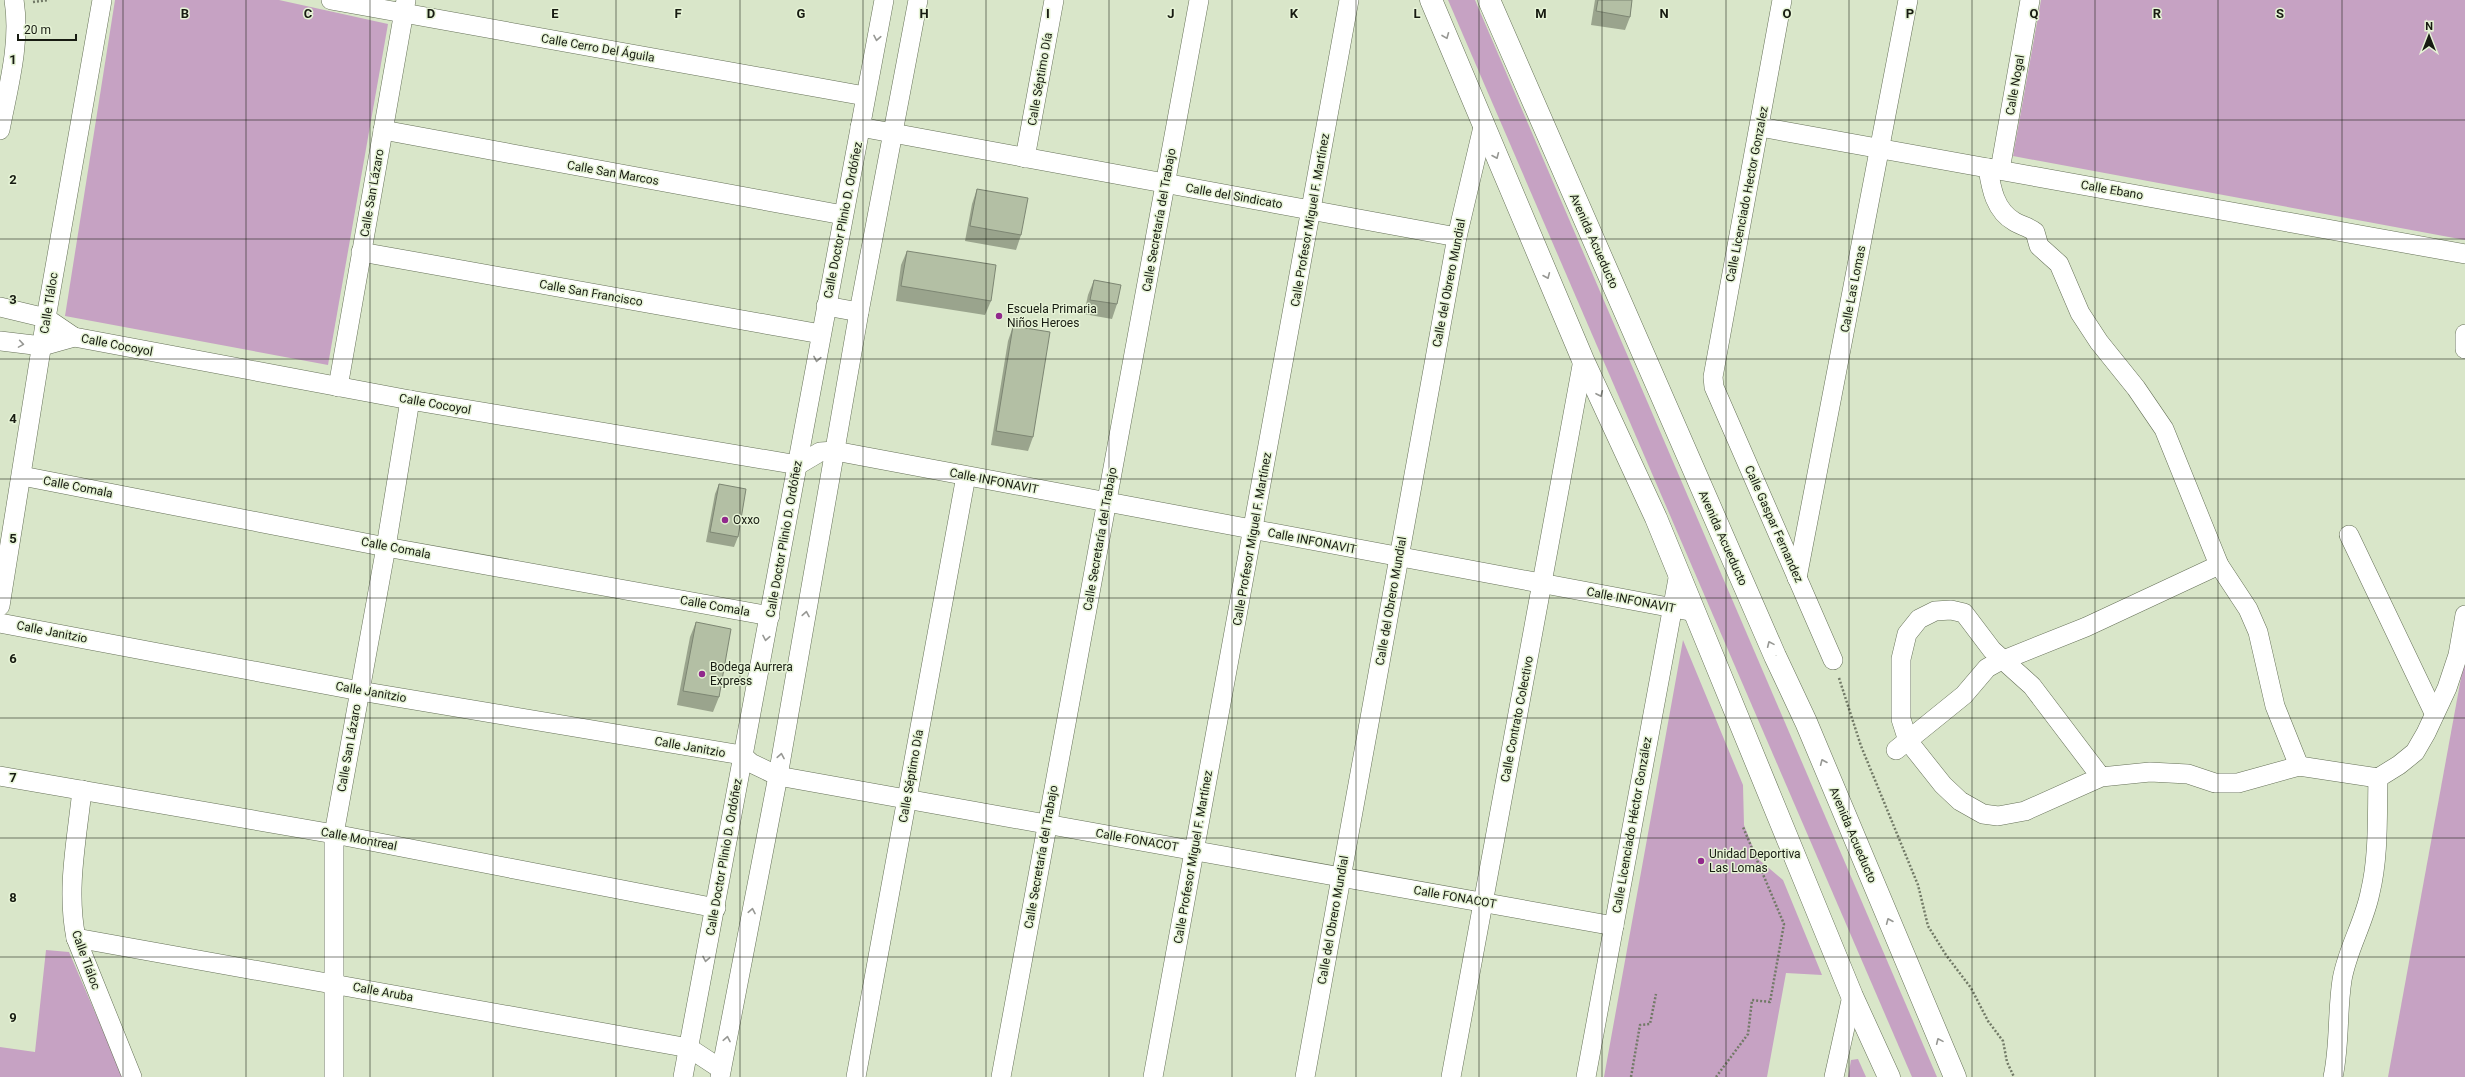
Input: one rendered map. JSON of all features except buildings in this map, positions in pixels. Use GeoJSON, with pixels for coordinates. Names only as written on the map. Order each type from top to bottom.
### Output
{"type":"FeatureCollection","features":[{"type":"Feature","properties":{"kind":"main road"},"geometry":{"type":"LineString","coordinates":[[1431,0],[1483,127],[1583,360],[1633,465],[1679,573],[1852,996],[1889,1077]]}},
{"type":"Feature","properties":{"kind":"main road","name":"Avenida Acueducto"},"geometry":{"type":"LineString","coordinates":[[1489,0],[1775,656],[1806,722],[1955,1077]]}},
{"type":"Feature","properties":{"kind":"street"},"geometry":{"type":"LineString","coordinates":[[0,130],[6,70],[15,30],[14,0]]}},
{"type":"Feature","properties":{"kind":"street","name":"Calle Tláloc"},"geometry":{"type":"LineString","coordinates":[[0,606],[22,476],[46,318],[102,0]]}},
{"type":"Feature","properties":{"kind":"street","name":"Calle Cerro Del Águila"},"geometry":{"type":"LineString","coordinates":[[331,0],[405,7],[865,96]]}},
{"type":"Feature","properties":{"kind":"street","name":"Calle Doctor Plinio D. Ordóñez"},"geometry":{"type":"LineString","coordinates":[[683,1077],[716,908],[742,755],[770,616],[826,306],[884,0]]}},
{"type":"Feature","properties":{"kind":"street"},"geometry":{"type":"LineString","coordinates":[[688,1048],[721,1073],[778,776],[859,312],[894,134],[918,0]]}},
{"type":"Feature","properties":{"kind":"street","name":"Calle Séptimo Día"},"geometry":{"type":"LineString","coordinates":[[1025,158],[1054,0]]}},
{"type":"Feature","properties":{"kind":"street","name":"Calle Secretaría del Trabajo"},"geometry":{"type":"LineString","coordinates":[[1001,1077],[1199,0]]}},
{"type":"Feature","properties":{"kind":"street","name":"Calle Profesor Miguel F. Martínez"},"geometry":{"type":"LineString","coordinates":[[1153,1077],[1254,530],[1349,0]]}},
{"type":"Feature","properties":{"kind":"street","name":"Calle Licenciado Hector Gonzalez"},"geometry":{"type":"LineString","coordinates":[[1714,387],[1713,369],[1760,127],[1782,0]]}},
{"type":"Feature","properties":{"kind":"street","name":"Calle Las Lomas"},"geometry":{"type":"LineString","coordinates":[[1798,578],[1908,0]]}},
{"type":"Feature","properties":{"kind":"street","name":"Calle Nogal"},"geometry":{"type":"LineString","coordinates":[[1994,169],[2030,0]]}},
{"type":"Feature","properties":{"kind":"street","name":"Calle San Lázaro"},"geometry":{"type":"LineString","coordinates":[[338,387],[405,7]]}},
{"type":"Feature","properties":{"kind":"street","name":"Calle del Sindicato"},"geometry":{"type":"LineString","coordinates":[[860,127],[1456,237]]}},
{"type":"Feature","properties":{"kind":"street","name":"Calle del Obrero Mundial"},"geometry":{"type":"LineString","coordinates":[[1305,1077],[1456,237],[1483,127]]}},
{"type":"Feature","properties":{"kind":"street","name":"Calle Ebano"},"geometry":{"type":"LineString","coordinates":[[1760,127],[2465,254]]}},
{"type":"Feature","properties":{"kind":"street","name":"Calle San Marcos"},"geometry":{"type":"LineString","coordinates":[[383,130],[843,215]]}},
{"type":"Feature","properties":{"kind":"street"},"geometry":{"type":"LineString","coordinates":[[1994,169],[1996,201],[2002,212],[2015,222],[2035,232],[2039,246],[2059,264],[2080,313],[2099,342],[2136,388],[2164,429],[2219,565],[2248,609],[2258,632],[2275,706],[2299,766]]}},
{"type":"Feature","properties":{"kind":"street","name":"Calle San Francisco"},"geometry":{"type":"LineString","coordinates":[[361,252],[822,334]]}},
{"type":"Feature","properties":{"kind":"street"},"geometry":{"type":"LineString","coordinates":[[826,306],[859,312]]}},
{"type":"Feature","properties":{"kind":"street"},"geometry":{"type":"LineString","coordinates":[[0,307],[46,318]]}},
{"type":"Feature","properties":{"kind":"street","name":"Calle Cocoyol"},"geometry":{"type":"LineString","coordinates":[[46,318],[74,337],[410,400],[798,465]]}},
{"type":"Feature","properties":{"kind":"street"},"geometry":{"type":"LineString","coordinates":[[2465,334],[2465,349]]}},
{"type":"Feature","properties":{"kind":"street","name":"Calle Cocoyol"},"geometry":{"type":"LineString","coordinates":[[42,346],[74,337]]}},
{"type":"Feature","properties":{"kind":"street"},"geometry":{"type":"LineString","coordinates":[[0,341],[42,346]]}},
{"type":"Feature","properties":{"kind":"street","name":"Calle Contrato Colectivo"},"geometry":{"type":"LineString","coordinates":[[1451,1077],[1583,360]]}},
{"type":"Feature","properties":{"kind":"street","name":"Calle Gaspar Fernandez"},"geometry":{"type":"LineString","coordinates":[[1714,387],[1833,660]]}},
{"type":"Feature","properties":{"kind":"street","name":"Calle San Lázaro"},"geometry":{"type":"LineString","coordinates":[[334,1077],[334,834],[386,547],[410,400]]}},
{"type":"Feature","properties":{"kind":"street","name":"Calle INFONAVIT"},"geometry":{"type":"LineString","coordinates":[[798,465],[820,452],[835,452],[1695,612]]}},
{"type":"Feature","properties":{"kind":"street","name":"Calle Comala"},"geometry":{"type":"LineString","coordinates":[[22,476],[386,547],[770,616]]}},
{"type":"Feature","properties":{"kind":"street","name":"Calle Séptimo Día"},"geometry":{"type":"LineString","coordinates":[[856,1077],[966,476]]}},
{"type":"Feature","properties":{"kind":"street"},"geometry":{"type":"LineString","coordinates":[[2349,535],[2434,713]]}},
{"type":"Feature","properties":{"kind":"street"},"geometry":{"type":"LineString","coordinates":[[1902,745],[1964,695],[1988,668],[2003,660],[2086,627],[2219,565]]}},
{"type":"Feature","properties":{"kind":"street","name":"Calle Licenciado Héctor González"},"geometry":{"type":"LineString","coordinates":[[1586,1077],[1679,573]]}},
{"type":"Feature","properties":{"kind":"street"},"geometry":{"type":"LineString","coordinates":[[2101,777],[2032,686],[1988,645],[1964,613],[1951,610],[1935,610],[1919,618],[1907,634],[1901,659],[1902,745],[1960,801],[1983,814],[1998,816],[2025,811],[2101,777],[2150,772],[2188,774],[2215,783],[2238,783],[2299,766],[2378,778],[2399,765],[2415,752],[2447,688],[2458,655],[2465,615]]}},
{"type":"Feature","properties":{"kind":"street","name":"Calle Janitzio"},"geometry":{"type":"LineString","coordinates":[[0,623],[360,691],[742,755]]}},
{"type":"Feature","properties":{"kind":"street","name":"Calle FONACOT"},"geometry":{"type":"LineString","coordinates":[[742,755],[751,763],[778,776],[1614,926]]}},
{"type":"Feature","properties":{"kind":"street","name":"Calle Montreal"},"geometry":{"type":"LineString","coordinates":[[0,776],[334,834],[716,908]]}},
{"type":"Feature","properties":{"kind":"street"},"geometry":{"type":"LineString","coordinates":[[2332,1077],[2337,1061],[2343,978],[2352,945],[2364,919],[2371,892],[2376,851],[2378,778]]}},
{"type":"Feature","properties":{"kind":"street","name":"Calle Tláloc"},"geometry":{"type":"LineString","coordinates":[[82,790],[73,877],[72,914],[76,938],[132,1077]]}},
{"type":"Feature","properties":{"kind":"street","name":"Calle Aruba"},"geometry":{"type":"LineString","coordinates":[[76,938],[334,983],[688,1048]]}},
{"type":"Feature","properties":{"kind":"street"},"geometry":{"type":"LineString","coordinates":[[1834,1077],[1852,996]]}},
{"type":"Feature","properties":{"kind":"path"},"geometry":{"type":"LineString","coordinates":[[1833,660],[1861,746],[1918,885],[1928,926],[1946,955],[1972,988],[1988,1021],[2003,1041],[2007,1062],[2014,1077]]}},
{"type":"Feature","properties":{"kind":"path"},"geometry":{"type":"LineString","coordinates":[[1716,1077],[1748,1034],[1752,1000],[1770,1002],[1784,924],[1742,827]]}},
{"type":"Feature","properties":{"kind":"path"},"geometry":{"type":"LineString","coordinates":[[1631,1077],[1640,1025],[1650,1024],[1656,994]]}},
{"type":"Feature","properties":{"kind":"shaded area"},"geometry":{"type":"Polygon","coordinates":[[[115,0],[279,0],[388,24],[328,365],[65,316],[115,0]]]}},
{"type":"Feature","properties":{"kind":"shaded area"},"geometry":{"type":"Polygon","coordinates":[[[1448,0],[1475,0],[1937,1077],[1912,1077],[1448,0]]]}},
{"type":"Feature","properties":{"kind":"shaded area"},"geometry":{"type":"Polygon","coordinates":[[[2041,0],[2465,0],[2465,240],[2013,156],[2041,0]]]}},
{"type":"Feature","properties":{"kind":"shaded area","name":"Unidad Deportiva Las Lomas"},"geometry":{"type":"Polygon","coordinates":[[[1683,640],[1743,785],[1744,825],[1757,858],[1783,880],[1822,975],[1786,973],[1767,1077],[1604,1077],[1683,640]]]}},
{"type":"Feature","properties":{"kind":"shaded area"},"geometry":{"type":"Polygon","coordinates":[[[2465,656],[2465,1077],[2388,1077],[2465,656]]]}},
{"type":"Feature","properties":{"kind":"shaded area"},"geometry":{"type":"Polygon","coordinates":[[[46,950],[69,952],[123,1077],[0,1077],[0,1047],[35,1052],[46,950]]]}},
{"type":"Feature","properties":{"kind":"shaded area"},"geometry":{"type":"Polygon","coordinates":[[[1858,1059],[1866,1077],[1848,1077],[1851,1060],[1858,1059]]]}},
{"type":"Feature","properties":{"kind":"place","name":"Escuela Primaria Niños Heroes"},"geometry":{"type":"Point","coordinates":[999,316]}},
{"type":"Feature","properties":{"kind":"place","name":"Oxxo"},"geometry":{"type":"Point","coordinates":[725,520]}},
{"type":"Feature","properties":{"kind":"place","name":"Bodega Aurrera Express"},"geometry":{"type":"Point","coordinates":[702,674]}},
{"type":"Feature","properties":{"kind":"place","name":"Unidad Deportiva Las Lomas"},"geometry":{"type":"Point","coordinates":[1701,861]}}]}
